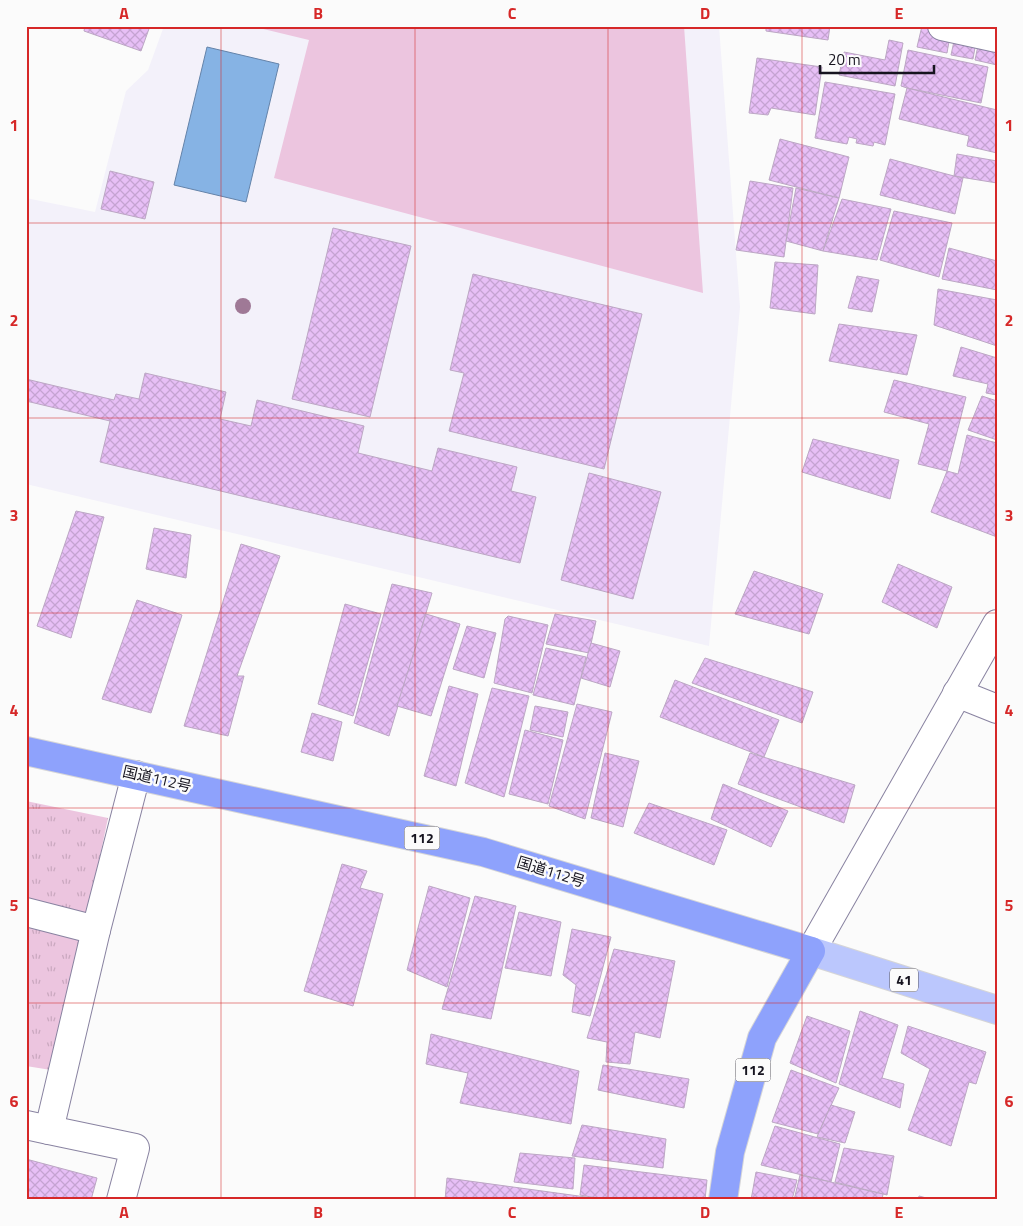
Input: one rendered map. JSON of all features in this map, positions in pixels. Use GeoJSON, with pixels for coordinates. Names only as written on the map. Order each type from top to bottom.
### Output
{"type":"FeatureCollection","features":[{"type":"Feature","properties":{"kind":"highway","name":"国道112号"},"geometry":{"type":"LineString","coordinates":[[26,751],[483,852],[811,951]]}},
{"type":"Feature","properties":{"kind":"highway","name":"112"},"geometry":{"type":"LineString","coordinates":[[723,1200],[730,1152],[762,1038],[811,951]]}},
{"type":"Feature","properties":{"kind":"main road","name":"41"},"geometry":{"type":"LineString","coordinates":[[811,951],[997,1010]]}},
{"type":"Feature","properties":{"kind":"street"},"geometry":{"type":"LineString","coordinates":[[942,26],[997,38]]}},
{"type":"Feature","properties":{"kind":"street"},"geometry":{"type":"LineString","coordinates":[[811,951],[997,624]]}},
{"type":"Feature","properties":{"kind":"street"},"geometry":{"type":"LineString","coordinates":[[957,693],[997,709]]}},
{"type":"Feature","properties":{"kind":"street"},"geometry":{"type":"LineString","coordinates":[[120,1200],[135,1148],[37,1128],[96,930],[136,775]]}},
{"type":"Feature","properties":{"kind":"street"},"geometry":{"type":"LineString","coordinates":[[26,912],[96,930]]}},
{"type":"Feature","properties":{"kind":"shaded area"},"geometry":{"type":"Polygon","coordinates":[[[164,26],[719,26],[740,307],[709,646],[26,484],[26,198],[95,212],[126,91],[148,70],[164,26]]]}},
{"type":"Feature","properties":{"kind":"green space"},"geometry":{"type":"Polygon","coordinates":[[[251,26],[684,26],[703,293],[274,178],[309,40],[251,26]]]}},
{"type":"Feature","properties":{"kind":"green space"},"geometry":{"type":"Polygon","coordinates":[[[26,801],[108,818],[88,913],[26,900],[26,801]]]}},
{"type":"Feature","properties":{"kind":"green space"},"geometry":{"type":"Polygon","coordinates":[[[26,923],[82,937],[51,1070],[26,1066],[26,923]]]}},
{"type":"Feature","properties":{"kind":"water"},"geometry":{"type":"Polygon","coordinates":[[[207,47],[279,64],[246,202],[174,185],[207,47]]]}},
{"type":"Feature","properties":{"kind":"building"},"geometry":{"type":"Polygon","coordinates":[[[85,26],[150,26],[141,51],[84,31],[85,26]]]}},
{"type":"Feature","properties":{"kind":"building"},"geometry":{"type":"Polygon","coordinates":[[[766,26],[830,26],[828,40],[766,31],[766,26]]]}},
{"type":"Feature","properties":{"kind":"building"},"geometry":{"type":"Polygon","coordinates":[[[922,26],[951,30],[947,53],[917,47],[922,26]]]}},
{"type":"Feature","properties":{"kind":"building"},"geometry":{"type":"Polygon","coordinates":[[[956,32],[977,36],[973,59],[951,55],[956,32]]]}},
{"type":"Feature","properties":{"kind":"building"},"geometry":{"type":"Polygon","coordinates":[[[980,36],[997,40],[997,65],[975,60],[980,36]]]}},
{"type":"Feature","properties":{"kind":"building"},"geometry":{"type":"Polygon","coordinates":[[[889,40],[903,43],[895,86],[839,75],[844,52],[885,60],[889,40]]]}},
{"type":"Feature","properties":{"kind":"building"},"geometry":{"type":"Polygon","coordinates":[[[908,50],[988,67],[981,103],[901,86],[908,50]]]}},
{"type":"Feature","properties":{"kind":"building"},"geometry":{"type":"Polygon","coordinates":[[[757,58],[822,67],[815,115],[771,108],[768,115],[749,113],[757,58]]]}},
{"type":"Feature","properties":{"kind":"building"},"geometry":{"type":"Polygon","coordinates":[[[825,82],[895,94],[885,145],[874,142],[873,146],[856,143],[857,139],[849,137],[847,144],[815,138],[825,82]]]}},
{"type":"Feature","properties":{"kind":"building"},"geometry":{"type":"Polygon","coordinates":[[[907,88],[997,110],[997,153],[967,146],[969,136],[899,119],[907,88]]]}},
{"type":"Feature","properties":{"kind":"building"},"geometry":{"type":"Polygon","coordinates":[[[780,139],[849,157],[839,198],[769,180],[780,139]]]}},
{"type":"Feature","properties":{"kind":"building"},"geometry":{"type":"Polygon","coordinates":[[[957,154],[997,161],[997,183],[954,176],[957,154]]]}},
{"type":"Feature","properties":{"kind":"building"},"geometry":{"type":"Polygon","coordinates":[[[890,159],[963,178],[955,214],[880,195],[890,159]]]}},
{"type":"Feature","properties":{"kind":"building"},"geometry":{"type":"Polygon","coordinates":[[[110,171],[154,182],[145,219],[101,209],[110,171]]]}},
{"type":"Feature","properties":{"kind":"building"},"geometry":{"type":"Polygon","coordinates":[[[750,181],[793,188],[784,257],[736,250],[750,181]]]}},
{"type":"Feature","properties":{"kind":"building"},"geometry":{"type":"Polygon","coordinates":[[[796,188],[839,198],[823,251],[786,241],[796,188]]]}},
{"type":"Feature","properties":{"kind":"building"},"geometry":{"type":"Polygon","coordinates":[[[842,199],[891,209],[877,260],[823,251],[842,199]]]}},
{"type":"Feature","properties":{"kind":"building"},"geometry":{"type":"Polygon","coordinates":[[[894,211],[952,223],[939,277],[880,260],[894,211]]]}},
{"type":"Feature","properties":{"kind":"building"},"geometry":{"type":"Polygon","coordinates":[[[333,228],[411,246],[370,417],[292,399],[333,228]]]}},
{"type":"Feature","properties":{"kind":"building"},"geometry":{"type":"Polygon","coordinates":[[[949,248],[997,261],[997,290],[942,279],[949,248]]]}},
{"type":"Feature","properties":{"kind":"building"},"geometry":{"type":"Polygon","coordinates":[[[775,262],[818,265],[815,314],[770,308],[775,262]]]}},
{"type":"Feature","properties":{"kind":"building"},"geometry":{"type":"Polygon","coordinates":[[[473,274],[642,314],[604,469],[449,431],[464,373],[450,370],[473,274]]]}},
{"type":"Feature","properties":{"kind":"building"},"geometry":{"type":"Polygon","coordinates":[[[857,276],[879,280],[872,312],[848,308],[857,276]]]}},
{"type":"Feature","properties":{"kind":"building"},"geometry":{"type":"Polygon","coordinates":[[[938,289],[997,300],[997,346],[934,325],[938,289]]]}},
{"type":"Feature","properties":{"kind":"building"},"geometry":{"type":"Polygon","coordinates":[[[839,324],[917,335],[907,375],[829,361],[839,324]]]}},
{"type":"Feature","properties":{"kind":"building"},"geometry":{"type":"Polygon","coordinates":[[[961,347],[997,358],[997,395],[986,393],[988,384],[953,376],[961,347]]]}},
{"type":"Feature","properties":{"kind":"building"},"geometry":{"type":"Polygon","coordinates":[[[145,373],[226,392],[220,419],[251,426],[257,400],[364,426],[358,453],[432,471],[438,448],[517,467],[511,491],[536,497],[520,563],[100,462],[110,421],[26,401],[26,379],[114,400],[116,394],[139,399],[145,373]]]}},
{"type":"Feature","properties":{"kind":"building"},"geometry":{"type":"Polygon","coordinates":[[[894,380],[966,397],[947,471],[918,464],[929,424],[884,412],[894,380]]]}},
{"type":"Feature","properties":{"kind":"building"},"geometry":{"type":"Polygon","coordinates":[[[982,396],[997,401],[997,440],[968,430],[982,396]]]}},
{"type":"Feature","properties":{"kind":"building"},"geometry":{"type":"Polygon","coordinates":[[[967,435],[997,443],[997,537],[931,512],[947,471],[958,474],[967,435]]]}},
{"type":"Feature","properties":{"kind":"building"},"geometry":{"type":"Polygon","coordinates":[[[813,439],[899,460],[890,499],[802,472],[813,439]]]}},
{"type":"Feature","properties":{"kind":"building"},"geometry":{"type":"Polygon","coordinates":[[[589,473],[661,492],[633,599],[561,580],[589,473]]]}},
{"type":"Feature","properties":{"kind":"building"},"geometry":{"type":"Polygon","coordinates":[[[76,511],[104,517],[71,638],[37,626],[76,511]]]}},
{"type":"Feature","properties":{"kind":"building"},"geometry":{"type":"Polygon","coordinates":[[[154,528],[191,535],[186,578],[146,569],[154,528]]]}},
{"type":"Feature","properties":{"kind":"building"},"geometry":{"type":"Polygon","coordinates":[[[241,544],[280,556],[237,676],[244,676],[228,736],[184,726],[241,544]]]}},
{"type":"Feature","properties":{"kind":"building"},"geometry":{"type":"Polygon","coordinates":[[[898,564],[952,587],[937,628],[882,602],[898,564]]]}},
{"type":"Feature","properties":{"kind":"building"},"geometry":{"type":"Polygon","coordinates":[[[754,571],[823,594],[809,634],[735,614],[754,571]]]}},
{"type":"Feature","properties":{"kind":"building"},"geometry":{"type":"Polygon","coordinates":[[[392,584],[432,593],[389,736],[354,723],[392,584]]]}},
{"type":"Feature","properties":{"kind":"building"},"geometry":{"type":"Polygon","coordinates":[[[137,600],[182,615],[151,713],[102,699],[137,600]]]}},
{"type":"Feature","properties":{"kind":"building"},"geometry":{"type":"Polygon","coordinates":[[[345,604],[381,614],[353,716],[318,704],[345,604]]]}},
{"type":"Feature","properties":{"kind":"building"},"geometry":{"type":"Polygon","coordinates":[[[426,614],[460,624],[431,716],[397,706],[426,614]]]}},
{"type":"Feature","properties":{"kind":"building"},"geometry":{"type":"Polygon","coordinates":[[[555,614],[596,621],[589,653],[546,644],[555,614]]]}},
{"type":"Feature","properties":{"kind":"building"},"geometry":{"type":"Polygon","coordinates":[[[508,616],[548,625],[532,693],[494,683],[505,619],[508,616]]]}},
{"type":"Feature","properties":{"kind":"building"},"geometry":{"type":"Polygon","coordinates":[[[467,626],[496,633],[484,678],[453,669],[467,626]]]}},
{"type":"Feature","properties":{"kind":"building"},"geometry":{"type":"Polygon","coordinates":[[[591,643],[620,651],[610,687],[581,678],[591,643]]]}},
{"type":"Feature","properties":{"kind":"building"},"geometry":{"type":"Polygon","coordinates":[[[546,648],[586,657],[574,705],[533,695],[546,648]]]}},
{"type":"Feature","properties":{"kind":"building"},"geometry":{"type":"Polygon","coordinates":[[[705,658],[813,692],[802,723],[692,683],[705,658]]]}},
{"type":"Feature","properties":{"kind":"building"},"geometry":{"type":"Polygon","coordinates":[[[675,680],[779,720],[764,757],[660,717],[675,680]]]}},
{"type":"Feature","properties":{"kind":"building"},"geometry":{"type":"Polygon","coordinates":[[[449,686],[478,694],[456,786],[424,776],[449,686]]]}},
{"type":"Feature","properties":{"kind":"building"},"geometry":{"type":"Polygon","coordinates":[[[492,688],[529,696],[504,797],[465,783],[492,688]]]}},
{"type":"Feature","properties":{"kind":"building"},"geometry":{"type":"Polygon","coordinates":[[[577,704],[612,712],[585,819],[549,806],[577,704]]]}},
{"type":"Feature","properties":{"kind":"building"},"geometry":{"type":"Polygon","coordinates":[[[535,706],[568,712],[563,737],[530,730],[535,706]]]}},
{"type":"Feature","properties":{"kind":"building"},"geometry":{"type":"Polygon","coordinates":[[[312,713],[342,722],[333,761],[301,752],[312,713]]]}},
{"type":"Feature","properties":{"kind":"building"},"geometry":{"type":"Polygon","coordinates":[[[525,730],[563,740],[548,804],[509,794],[525,730]]]}},
{"type":"Feature","properties":{"kind":"building"},"geometry":{"type":"Polygon","coordinates":[[[605,753],[639,761],[623,827],[591,818],[605,753]]]}},
{"type":"Feature","properties":{"kind":"building"},"geometry":{"type":"Polygon","coordinates":[[[750,753],[855,785],[844,823],[738,784],[750,753]]]}},
{"type":"Feature","properties":{"kind":"building"},"geometry":{"type":"Polygon","coordinates":[[[723,784],[788,811],[771,847],[711,819],[723,784]]]}},
{"type":"Feature","properties":{"kind":"building"},"geometry":{"type":"Polygon","coordinates":[[[649,803],[727,830],[714,865],[634,833],[649,803]]]}},
{"type":"Feature","properties":{"kind":"building"},"geometry":{"type":"Polygon","coordinates":[[[342,864],[367,871],[360,888],[383,894],[353,1006],[304,991],[342,864]]]}},
{"type":"Feature","properties":{"kind":"building"},"geometry":{"type":"Polygon","coordinates":[[[429,886],[470,898],[447,987],[407,970],[429,886]]]}},
{"type":"Feature","properties":{"kind":"building"},"geometry":{"type":"Polygon","coordinates":[[[475,896],[516,906],[491,1019],[442,1009],[475,896]]]}},
{"type":"Feature","properties":{"kind":"building"},"geometry":{"type":"Polygon","coordinates":[[[519,912],[561,922],[551,976],[505,968],[519,912]]]}},
{"type":"Feature","properties":{"kind":"building"},"geometry":{"type":"Polygon","coordinates":[[[572,929],[611,937],[590,1016],[572,1012],[576,985],[563,975],[572,929]]]}},
{"type":"Feature","properties":{"kind":"building"},"geometry":{"type":"Polygon","coordinates":[[[614,949],[675,961],[660,1038],[635,1032],[630,1064],[606,1062],[607,1042],[587,1038],[614,949]]]}},
{"type":"Feature","properties":{"kind":"building"},"geometry":{"type":"Polygon","coordinates":[[[860,1011],[898,1025],[882,1078],[904,1084],[900,1108],[839,1084],[860,1011]]]}},
{"type":"Feature","properties":{"kind":"building"},"geometry":{"type":"Polygon","coordinates":[[[807,1016],[850,1031],[836,1083],[790,1063],[807,1016]]]}},
{"type":"Feature","properties":{"kind":"building"},"geometry":{"type":"Polygon","coordinates":[[[908,1026],[986,1052],[976,1084],[969,1082],[951,1146],[908,1130],[930,1069],[901,1053],[908,1026]]]}},
{"type":"Feature","properties":{"kind":"building"},"geometry":{"type":"Polygon","coordinates":[[[431,1034],[579,1071],[571,1124],[460,1103],[468,1073],[426,1064],[431,1034]]]}},
{"type":"Feature","properties":{"kind":"building"},"geometry":{"type":"Polygon","coordinates":[[[603,1065],[689,1079],[684,1108],[598,1090],[603,1065]]]}},
{"type":"Feature","properties":{"kind":"building"},"geometry":{"type":"Polygon","coordinates":[[[791,1070],[839,1088],[818,1134],[772,1122],[791,1070]]]}},
{"type":"Feature","properties":{"kind":"building"},"geometry":{"type":"Polygon","coordinates":[[[831,1105],[855,1112],[845,1143],[817,1137],[831,1105]]]}},
{"type":"Feature","properties":{"kind":"building"},"geometry":{"type":"Polygon","coordinates":[[[582,1125],[666,1139],[663,1168],[572,1156],[582,1125]]]}},
{"type":"Feature","properties":{"kind":"building"},"geometry":{"type":"Polygon","coordinates":[[[775,1126],[840,1144],[831,1182],[761,1165],[775,1126]]]}},
{"type":"Feature","properties":{"kind":"building"},"geometry":{"type":"Polygon","coordinates":[[[844,1148],[894,1156],[887,1195],[835,1182],[844,1148]]]}},
{"type":"Feature","properties":{"kind":"building"},"geometry":{"type":"Polygon","coordinates":[[[520,1153],[575,1158],[573,1189],[514,1182],[520,1153]]]}},
{"type":"Feature","properties":{"kind":"building"},"geometry":{"type":"Polygon","coordinates":[[[26,1159],[97,1178],[91,1200],[26,1200],[26,1159]]]}},
{"type":"Feature","properties":{"kind":"building"},"geometry":{"type":"Polygon","coordinates":[[[584,1165],[707,1180],[705,1200],[608,1200],[580,1195],[584,1165]]]}},
{"type":"Feature","properties":{"kind":"building"},"geometry":{"type":"Polygon","coordinates":[[[756,1172],[797,1180],[792,1200],[751,1200],[756,1172]]]}},
{"type":"Feature","properties":{"kind":"building"},"geometry":{"type":"Polygon","coordinates":[[[800,1175],[883,1194],[882,1200],[794,1200],[800,1175]]]}},
{"type":"Feature","properties":{"kind":"building"},"geometry":{"type":"Polygon","coordinates":[[[447,1178],[608,1200],[445,1200],[447,1178]]]}},
{"type":"Feature","properties":{"kind":"building"},"geometry":{"type":"Polygon","coordinates":[[[919,1196],[934,1200],[918,1200],[919,1196]]]}}]}
